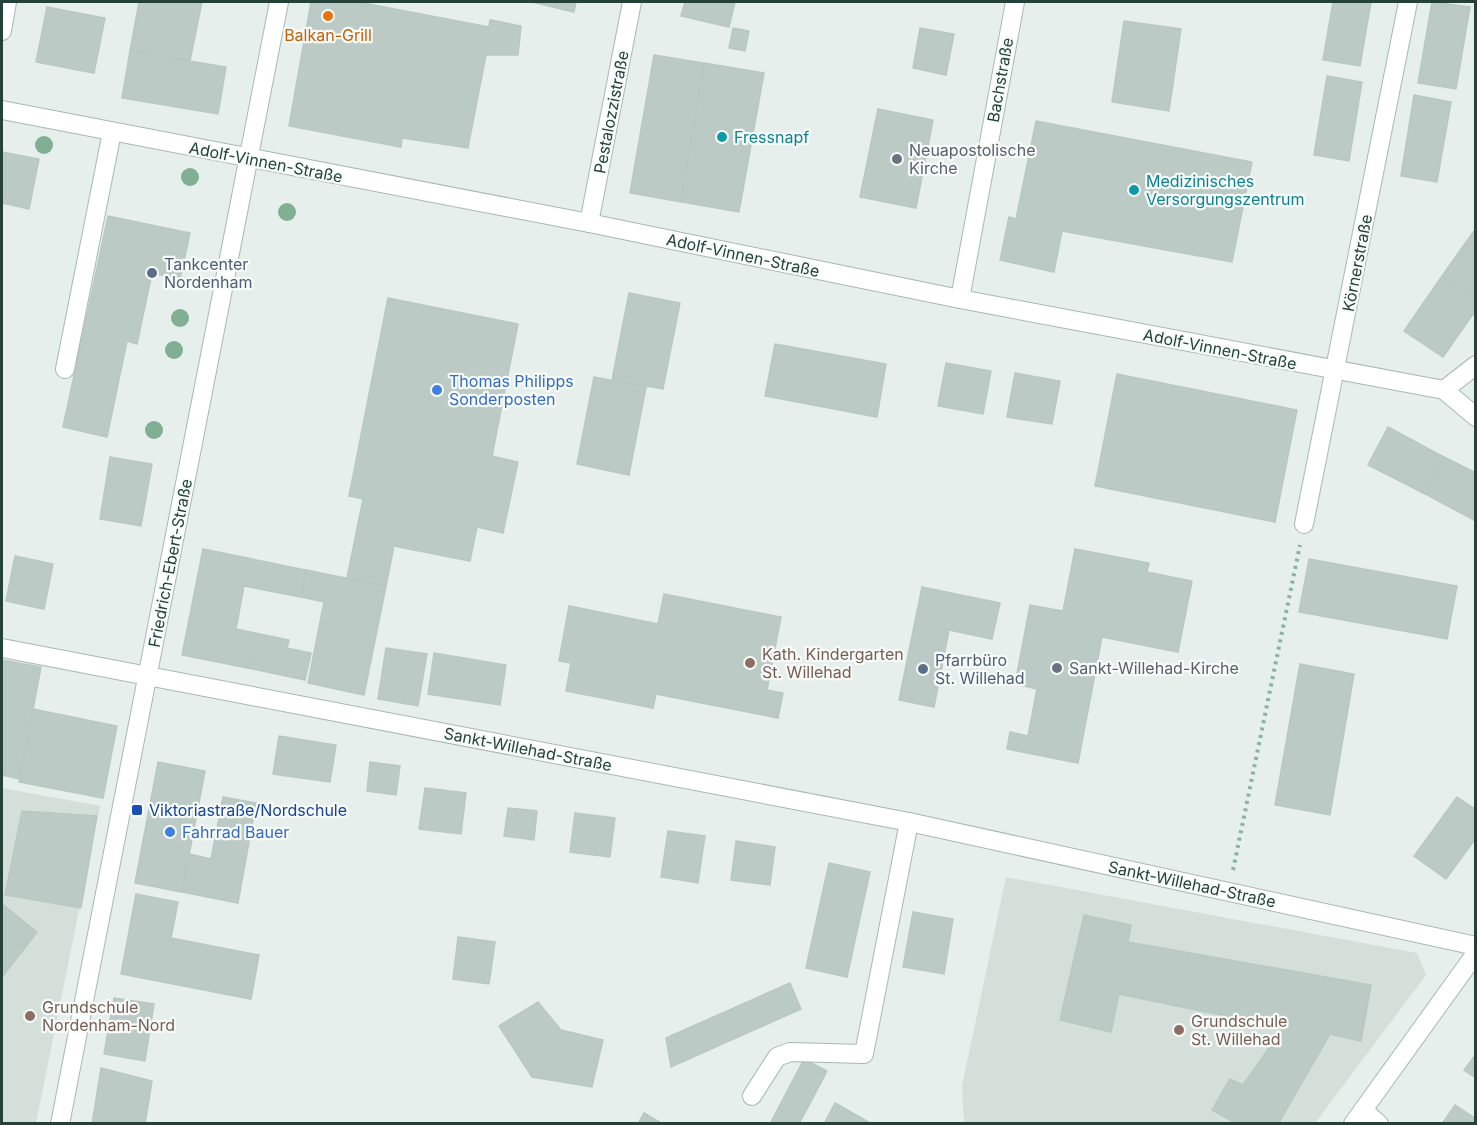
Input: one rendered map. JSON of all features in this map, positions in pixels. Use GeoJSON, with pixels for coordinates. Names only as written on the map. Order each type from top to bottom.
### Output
{"type":"FeatureCollection","features":[{"type":"Feature","properties":{"kind":"street"},"geometry":{"type":"LineString","coordinates":[[2,31],[7,2]]}},
{"type":"Feature","properties":{"kind":"street","name":"Friedrich-Ebert-Straße"},"geometry":{"type":"LineString","coordinates":[[60,1124],[279,2]]}},
{"type":"Feature","properties":{"kind":"street","name":"Pestalozzistraße"},"geometry":{"type":"LineString","coordinates":[[589,223],[632,2]]}},
{"type":"Feature","properties":{"kind":"street","name":"Bachstraße"},"geometry":{"type":"LineString","coordinates":[[960,299],[1015,2]]}},
{"type":"Feature","properties":{"kind":"street","name":"Körnerstraße"},"geometry":{"type":"LineString","coordinates":[[1304,524],[1408,2]]}},
{"type":"Feature","properties":{"kind":"street","name":"Adolf-Vinnen-Straße"},"geometry":{"type":"LineString","coordinates":[[2,110],[589,223],[960,299],[1335,372],[1444,390]]}},
{"type":"Feature","properties":{"kind":"street"},"geometry":{"type":"LineString","coordinates":[[65,369],[112,132]]}},
{"type":"Feature","properties":{"kind":"street"},"geometry":{"type":"LineString","coordinates":[[1476,365],[1444,390],[1476,417]]}},
{"type":"Feature","properties":{"kind":"street","name":"Sankt-Willehad-Straße"},"geometry":{"type":"LineString","coordinates":[[2,648],[909,822],[1476,946]]}},
{"type":"Feature","properties":{"kind":"street"},"geometry":{"type":"LineString","coordinates":[[752,1096],[777,1057],[790,1052],[864,1054],[909,822]]}},
{"type":"Feature","properties":{"kind":"street"},"geometry":{"type":"LineString","coordinates":[[1379,1124],[1358,1117],[1476,953]]}},
{"type":"Feature","properties":{"kind":"path"},"geometry":{"type":"LineString","coordinates":[[1228,892],[1304,524]]}},
{"type":"Feature","properties":{"kind":"shaded area","name":"Grundschule Nordenham-Nord"},"geometry":{"type":"Polygon","coordinates":[[[2,788],[100,806],[36,1123],[2,1123],[2,788]]]}},
{"type":"Feature","properties":{"kind":"shaded area","name":"Grundschule St. Willehad"},"geometry":{"type":"Polygon","coordinates":[[[1006,877],[1417,953],[1426,975],[1315,1123],[964,1124],[962,1086],[1006,877]]]}},
{"type":"Feature","properties":{"kind":"building"},"geometry":{"type":"Polygon","coordinates":[[[139,2],[202,2],[190,61],[130,51],[139,2]]]}},
{"type":"Feature","properties":{"kind":"building"},"geometry":{"type":"Polygon","coordinates":[[[311,2],[358,2],[489,27],[490,20],[521,26],[518,55],[486,55],[468,148],[402,138],[401,147],[289,126],[311,2]]]}},
{"type":"Feature","properties":{"kind":"building"},"geometry":{"type":"Polygon","coordinates":[[[532,2],[576,2],[574,12],[532,2]]]}},
{"type":"Feature","properties":{"kind":"building"},"geometry":{"type":"Polygon","coordinates":[[[685,2],[735,2],[729,27],[681,16],[685,2]]]}},
{"type":"Feature","properties":{"kind":"building"},"geometry":{"type":"Polygon","coordinates":[[[1333,2],[1371,2],[1360,66],[1323,60],[1333,2]]]}},
{"type":"Feature","properties":{"kind":"building"},"geometry":{"type":"Polygon","coordinates":[[[1432,2],[1470,7],[1456,89],[1418,83],[1432,2]]]}},
{"type":"Feature","properties":{"kind":"building"},"geometry":{"type":"Polygon","coordinates":[[[47,7],[105,18],[94,73],[36,62],[47,7]]]}},
{"type":"Feature","properties":{"kind":"building"},"geometry":{"type":"Polygon","coordinates":[[[1124,21],[1181,29],[1169,111],[1112,102],[1124,21]]]}},
{"type":"Feature","properties":{"kind":"building"},"geometry":{"type":"Polygon","coordinates":[[[733,28],[749,31],[745,51],[729,48],[733,28]]]}},
{"type":"Feature","properties":{"kind":"building"},"geometry":{"type":"Polygon","coordinates":[[[920,28],[954,34],[946,75],[913,68],[920,28]]]}},
{"type":"Feature","properties":{"kind":"building"},"geometry":{"type":"Polygon","coordinates":[[[130,51],[226,67],[218,114],[122,98],[130,51]]]}},
{"type":"Feature","properties":{"kind":"building"},"geometry":{"type":"Polygon","coordinates":[[[654,55],[704,63],[681,202],[630,193],[654,55]]]}},
{"type":"Feature","properties":{"kind":"building","name":"Fressnapf"},"geometry":{"type":"Polygon","coordinates":[[[704,63],[764,73],[739,212],[681,202],[704,63]]]}},
{"type":"Feature","properties":{"kind":"building"},"geometry":{"type":"Polygon","coordinates":[[[1327,76],[1362,82],[1349,161],[1314,155],[1327,76]]]}},
{"type":"Feature","properties":{"kind":"building"},"geometry":{"type":"Polygon","coordinates":[[[1414,95],[1451,102],[1437,182],[1401,176],[1414,95]]]}},
{"type":"Feature","properties":{"kind":"building","name":"Neuapostolische Kirche"},"geometry":{"type":"Polygon","coordinates":[[[878,109],[933,120],[916,208],[860,197],[878,109]]]}},
{"type":"Feature","properties":{"kind":"building","name":"Medizinisches Versorgungszentrum"},"geometry":{"type":"Polygon","coordinates":[[[1036,121],[1252,162],[1232,262],[1062,231],[1054,272],[1000,260],[1009,217],[1016,219],[1036,121]]]}},
{"type":"Feature","properties":{"kind":"building"},"geometry":{"type":"Polygon","coordinates":[[[2,152],[39,159],[29,209],[2,203],[2,152]]]}},
{"type":"Feature","properties":{"kind":"building"},"geometry":{"type":"Polygon","coordinates":[[[108,216],[190,233],[180,279],[152,273],[137,344],[127,341],[107,437],[63,427],[108,216]]]}},
{"type":"Feature","properties":{"kind":"building"},"geometry":{"type":"Polygon","coordinates":[[[1476,228],[1476,299],[1442,276],[1476,228]]]}},
{"type":"Feature","properties":{"kind":"building"},"geometry":{"type":"Polygon","coordinates":[[[1442,276],[1476,299],[1476,310],[1443,357],[1404,331],[1442,276]]]}},
{"type":"Feature","properties":{"kind":"building"},"geometry":{"type":"Polygon","coordinates":[[[629,293],[680,303],[663,389],[612,380],[629,293]]]}},
{"type":"Feature","properties":{"kind":"building","name":"Thomas Philipps Sonderposten"},"geometry":{"type":"Polygon","coordinates":[[[388,298],[518,324],[492,456],[518,462],[503,533],[477,527],[470,561],[394,546],[386,586],[347,578],[363,499],[349,496],[388,298]]]}},
{"type":"Feature","properties":{"kind":"building"},"geometry":{"type":"Polygon","coordinates":[[[775,344],[886,364],[877,417],[765,396],[775,344]]]}},
{"type":"Feature","properties":{"kind":"building"},"geometry":{"type":"Polygon","coordinates":[[[946,363],[991,371],[983,414],[938,406],[946,363]]]}},
{"type":"Feature","properties":{"kind":"building"},"geometry":{"type":"Polygon","coordinates":[[[1015,373],[1060,381],[1052,424],[1007,417],[1015,373]]]}},
{"type":"Feature","properties":{"kind":"building"},"geometry":{"type":"Polygon","coordinates":[[[1117,374],[1297,410],[1275,522],[1095,486],[1117,374]]]}},
{"type":"Feature","properties":{"kind":"building"},"geometry":{"type":"Polygon","coordinates":[[[594,377],[646,387],[629,475],[577,464],[594,377]]]}},
{"type":"Feature","properties":{"kind":"building"},"geometry":{"type":"Polygon","coordinates":[[[1388,427],[1444,457],[1425,494],[1368,465],[1388,427]]]}},
{"type":"Feature","properties":{"kind":"building"},"geometry":{"type":"Polygon","coordinates":[[[110,457],[152,464],[141,526],[100,519],[110,457]]]}},
{"type":"Feature","properties":{"kind":"building"},"geometry":{"type":"Polygon","coordinates":[[[1444,457],[1476,473],[1476,521],[1425,494],[1444,457]]]}},
{"type":"Feature","properties":{"kind":"building"},"geometry":{"type":"Polygon","coordinates":[[[203,549],[306,570],[301,597],[244,586],[236,629],[255,633],[248,668],[182,655],[203,549]]]}},
{"type":"Feature","properties":{"kind":"building","name":"Sankt-Willehad-Kirche"},"geometry":{"type":"Polygon","coordinates":[[[1075,549],[1149,563],[1147,572],[1192,581],[1178,652],[1102,637],[1078,763],[1007,749],[1010,732],[1028,736],[1037,689],[1015,684],[1030,605],[1063,611],[1075,549]]]}},
{"type":"Feature","properties":{"kind":"building"},"geometry":{"type":"Polygon","coordinates":[[[15,556],[53,564],[44,609],[6,601],[15,556]]]}},
{"type":"Feature","properties":{"kind":"building"},"geometry":{"type":"Polygon","coordinates":[[[1309,559],[1457,586],[1447,639],[1299,612],[1309,559]]]}},
{"type":"Feature","properties":{"kind":"building"},"geometry":{"type":"Polygon","coordinates":[[[306,570],[386,586],[364,695],[308,683],[324,602],[301,597],[306,570]]]}},
{"type":"Feature","properties":{"kind":"building","name":"Pfarrbüro St. Willehad"},"geometry":{"type":"Polygon","coordinates":[[[922,587],[1000,603],[992,639],[949,630],[934,707],[899,700],[922,587]]]}},
{"type":"Feature","properties":{"kind":"building"},"geometry":{"type":"Polygon","coordinates":[[[664,594],[781,617],[767,690],[783,693],[778,718],[656,694],[653,708],[566,691],[571,663],[559,661],[569,606],[658,624],[664,594]]]}},
{"type":"Feature","properties":{"kind":"building"},"geometry":{"type":"Polygon","coordinates":[[[255,633],[289,640],[287,648],[311,653],[305,680],[248,668],[255,633]]]}},
{"type":"Feature","properties":{"kind":"building"},"geometry":{"type":"Polygon","coordinates":[[[386,648],[427,654],[418,706],[378,699],[386,648]]]}},
{"type":"Feature","properties":{"kind":"building"},"geometry":{"type":"Polygon","coordinates":[[[434,653],[506,665],[500,705],[428,694],[434,653]]]}},
{"type":"Feature","properties":{"kind":"building"},"geometry":{"type":"Polygon","coordinates":[[[2,660],[41,667],[20,779],[2,775],[2,660]]]}},
{"type":"Feature","properties":{"kind":"building"},"geometry":{"type":"Polygon","coordinates":[[[1300,664],[1354,674],[1330,815],[1275,805],[1300,664]]]}},
{"type":"Feature","properties":{"kind":"building"},"geometry":{"type":"Polygon","coordinates":[[[33,709],[117,726],[103,798],[19,782],[33,709]]]}},
{"type":"Feature","properties":{"kind":"building"},"geometry":{"type":"Polygon","coordinates":[[[279,736],[336,745],[330,782],[273,774],[279,736]]]}},
{"type":"Feature","properties":{"kind":"building"},"geometry":{"type":"Polygon","coordinates":[[[158,762],[205,771],[182,892],[135,883],[158,762]]]}},
{"type":"Feature","properties":{"kind":"building"},"geometry":{"type":"Polygon","coordinates":[[[370,762],[400,766],[396,795],[367,791],[370,762]]]}},
{"type":"Feature","properties":{"kind":"building"},"geometry":{"type":"Polygon","coordinates":[[[425,788],[466,793],[461,834],[419,829],[425,788]]]}},
{"type":"Feature","properties":{"kind":"building"},"geometry":{"type":"Polygon","coordinates":[[[223,797],[256,803],[238,903],[182,892],[189,854],[211,859],[223,797]]]}},
{"type":"Feature","properties":{"kind":"building"},"geometry":{"type":"Polygon","coordinates":[[[1457,797],[1476,810],[1476,838],[1446,879],[1414,856],[1457,797]]]}},
{"type":"Feature","properties":{"kind":"building"},"geometry":{"type":"Polygon","coordinates":[[[508,808],[537,811],[534,840],[504,836],[508,808]]]}},
{"type":"Feature","properties":{"kind":"building"},"geometry":{"type":"Polygon","coordinates":[[[22,811],[97,816],[81,908],[5,895],[22,811]]]}},
{"type":"Feature","properties":{"kind":"building"},"geometry":{"type":"Polygon","coordinates":[[[575,813],[615,818],[610,857],[570,852],[575,813]]]}},
{"type":"Feature","properties":{"kind":"building"},"geometry":{"type":"Polygon","coordinates":[[[668,831],[705,836],[698,883],[661,877],[668,831]]]}},
{"type":"Feature","properties":{"kind":"building"},"geometry":{"type":"Polygon","coordinates":[[[736,841],[775,847],[770,885],[731,880],[736,841]]]}},
{"type":"Feature","properties":{"kind":"building"},"geometry":{"type":"Polygon","coordinates":[[[829,863],[870,872],[847,977],[806,968],[829,863]]]}},
{"type":"Feature","properties":{"kind":"building"},"geometry":{"type":"Polygon","coordinates":[[[136,894],[178,902],[171,938],[259,955],[251,999],[121,974],[136,894]]]}},
{"type":"Feature","properties":{"kind":"building"},"geometry":{"type":"Polygon","coordinates":[[[2,904],[37,932],[2,977],[2,904]]]}},
{"type":"Feature","properties":{"kind":"building"},"geometry":{"type":"Polygon","coordinates":[[[913,912],[953,919],[944,974],[903,967],[913,912]]]}},
{"type":"Feature","properties":{"kind":"building"},"geometry":{"type":"Polygon","coordinates":[[[1084,915],[1131,925],[1128,942],[1371,985],[1361,1041],[1330,1034],[1278,1124],[1237,1124],[1212,1110],[1230,1079],[1243,1085],[1283,1028],[1119,994],[1111,1032],[1060,1020],[1084,915]]]}},
{"type":"Feature","properties":{"kind":"building"},"geometry":{"type":"Polygon","coordinates":[[[458,937],[495,942],[489,984],[453,979],[458,937]]]}},
{"type":"Feature","properties":{"kind":"building"},"geometry":{"type":"Polygon","coordinates":[[[790,983],[801,1009],[671,1067],[666,1038],[790,983]]]}},
{"type":"Feature","properties":{"kind":"building"},"geometry":{"type":"Polygon","coordinates":[[[114,998],[154,1004],[145,1061],[104,1054],[114,998]]]}},
{"type":"Feature","properties":{"kind":"building"},"geometry":{"type":"Polygon","coordinates":[[[538,1002],[561,1030],[603,1040],[592,1087],[532,1077],[499,1026],[538,1002]]]}},
{"type":"Feature","properties":{"kind":"building"},"geometry":{"type":"Polygon","coordinates":[[[1476,1054],[1476,1078],[1464,1070],[1476,1054]]]}},
{"type":"Feature","properties":{"kind":"building"},"geometry":{"type":"Polygon","coordinates":[[[804,1059],[827,1071],[799,1124],[770,1124],[804,1059]]]}},
{"type":"Feature","properties":{"kind":"building"},"geometry":{"type":"Polygon","coordinates":[[[101,1068],[152,1081],[145,1124],[92,1124],[101,1068]]]}},
{"type":"Feature","properties":{"kind":"building"},"geometry":{"type":"Polygon","coordinates":[[[835,1103],[872,1124],[824,1124],[835,1103]]]}},
{"type":"Feature","properties":{"kind":"building"},"geometry":{"type":"Polygon","coordinates":[[[1455,1105],[1476,1119],[1476,1124],[1442,1124],[1455,1105]]]}},
{"type":"Feature","properties":{"kind":"building"},"geometry":{"type":"Polygon","coordinates":[[[644,1113],[663,1124],[638,1124],[644,1113]]]}},
{"type":"Feature","properties":{"kind":"place","name":"Balkan-Grill"},"geometry":{"type":"Point","coordinates":[328,16]}},
{"type":"Feature","properties":{"kind":"place","name":"Fressnapf"},"geometry":{"type":"Point","coordinates":[722,137]}},
{"type":"Feature","properties":{"kind":"place","name":"Neuapostolische Kirche"},"geometry":{"type":"Point","coordinates":[897,159]}},
{"type":"Feature","properties":{"kind":"place","name":"Medizinisches Versorgungszentrum"},"geometry":{"type":"Point","coordinates":[1134,190]}},
{"type":"Feature","properties":{"kind":"place","name":"Tankcenter Nordenham"},"geometry":{"type":"Point","coordinates":[152,273]}},
{"type":"Feature","properties":{"kind":"place","name":"Thomas Philipps Sonderposten"},"geometry":{"type":"Point","coordinates":[437,390]}},
{"type":"Feature","properties":{"kind":"place","name":"Kath. Kindergarten St. Willehad"},"geometry":{"type":"Point","coordinates":[750,663]}},
{"type":"Feature","properties":{"kind":"place","name":"Sankt-Willehad-Kirche"},"geometry":{"type":"Point","coordinates":[1057,668]}},
{"type":"Feature","properties":{"kind":"place","name":"Pfarrbüro St. Willehad"},"geometry":{"type":"Point","coordinates":[923,669]}},
{"type":"Feature","properties":{"kind":"place","name":"Viktoriastraße/Nordschule"},"geometry":{"type":"Point","coordinates":[137,810]}},
{"type":"Feature","properties":{"kind":"place","name":"Fahrrad Bauer"},"geometry":{"type":"Point","coordinates":[170,832]}},
{"type":"Feature","properties":{"kind":"place","name":"Grundschule Nordenham-Nord"},"geometry":{"type":"Point","coordinates":[30,1016]}},
{"type":"Feature","properties":{"kind":"place","name":"Grundschule St. Willehad"},"geometry":{"type":"Point","coordinates":[1179,1030]}}]}
